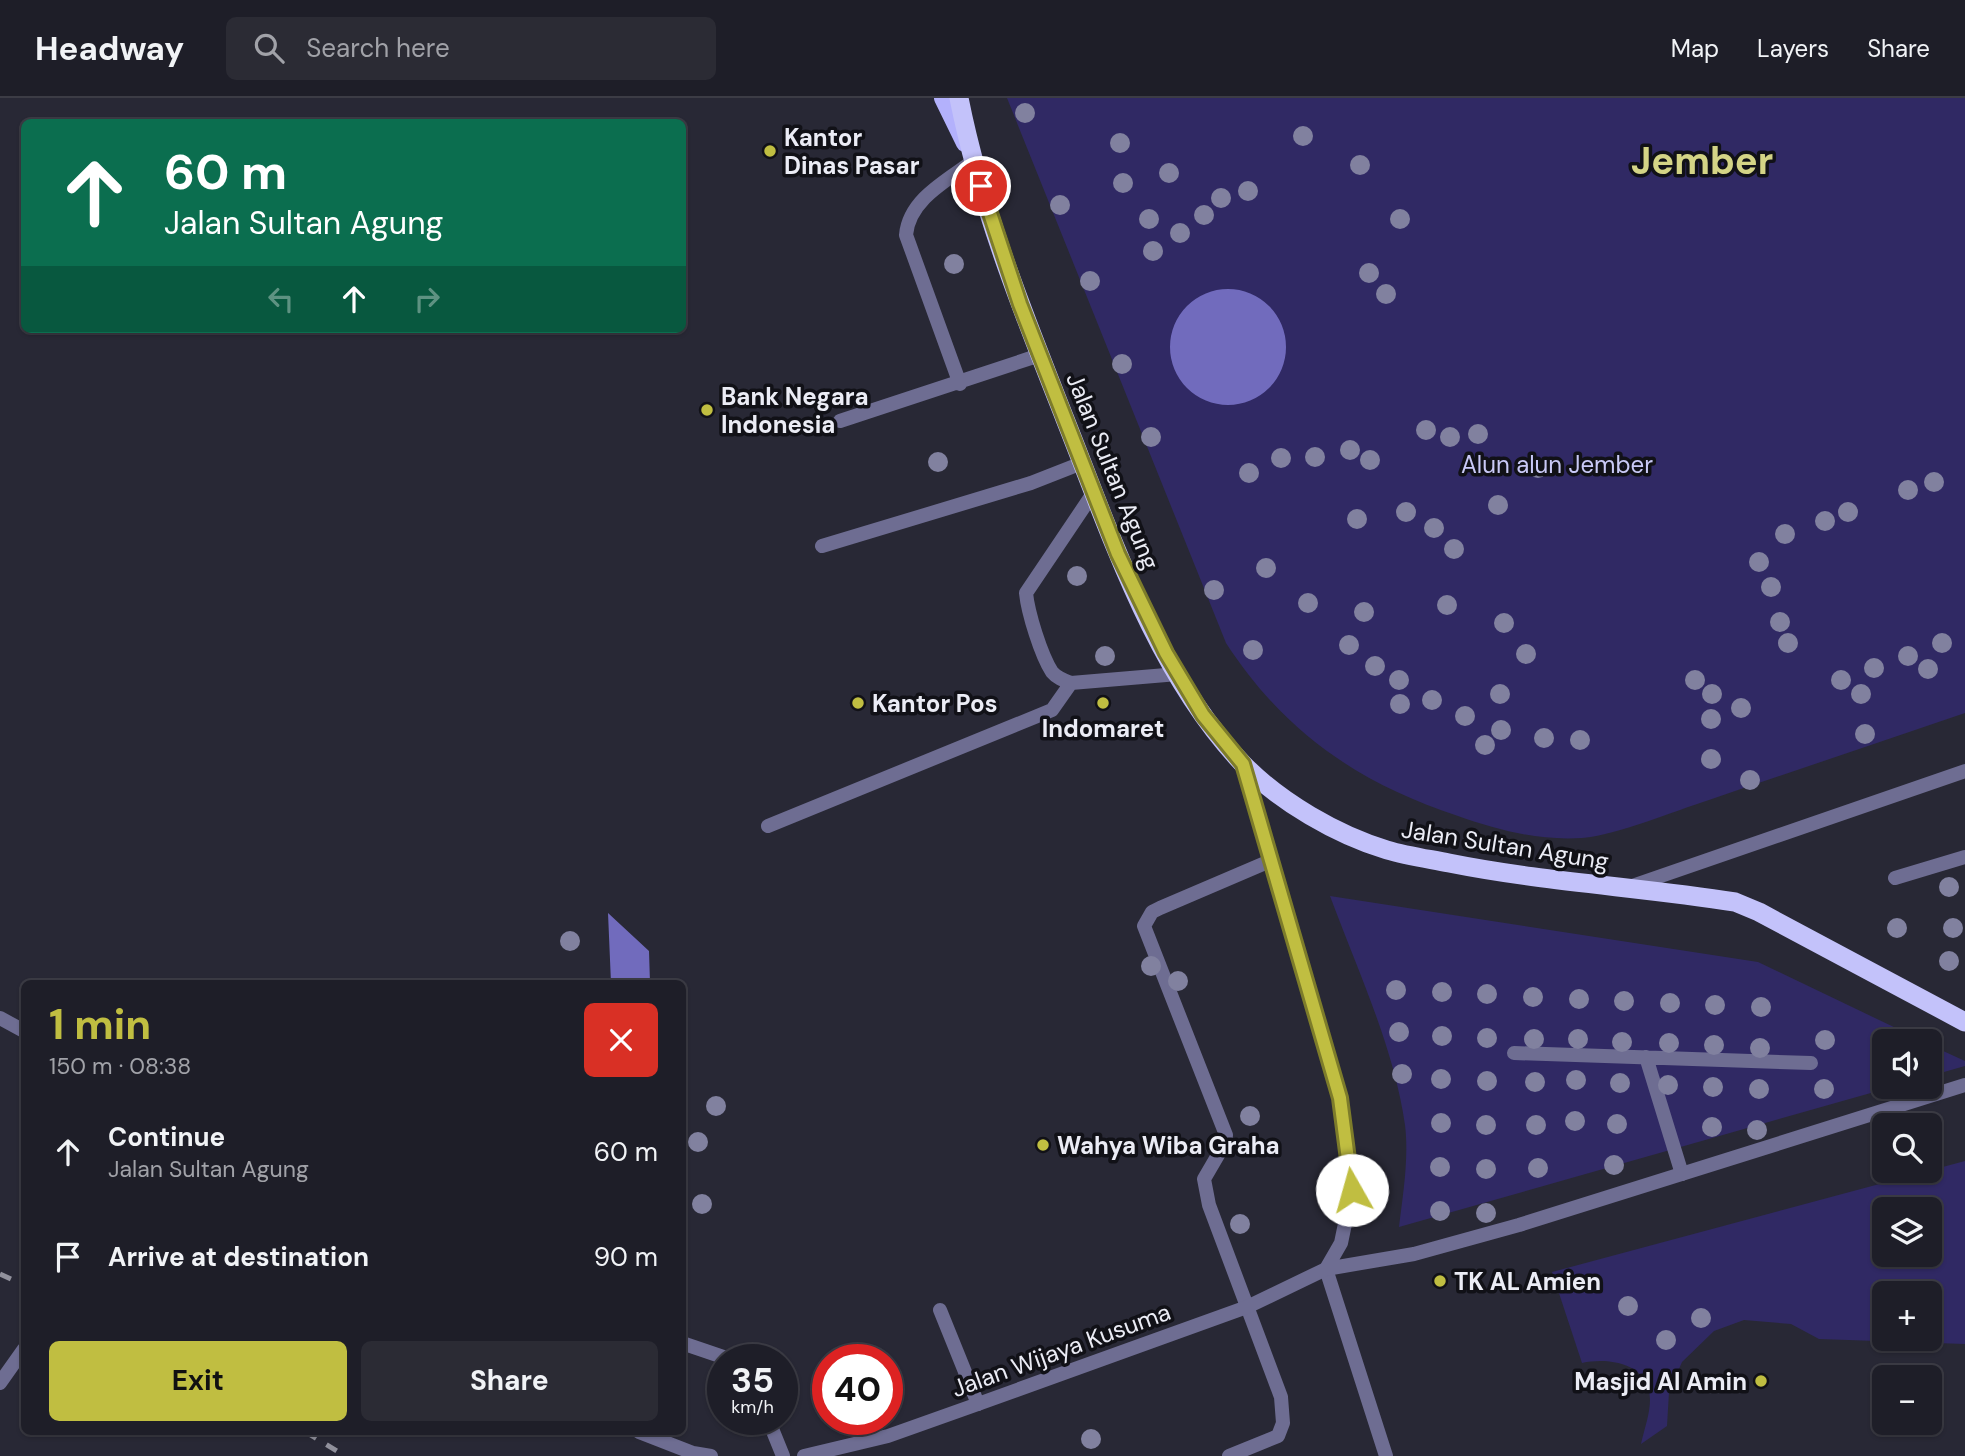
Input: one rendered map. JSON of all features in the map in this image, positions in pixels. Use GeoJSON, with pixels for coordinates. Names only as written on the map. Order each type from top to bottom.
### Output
{"type":"FeatureCollection","features":[{"type":"Feature","properties":{"kind":"highway","name":"Jalan Sultan Agung"},"geometry":{"type":"LineString","coordinates":[[959,98],[971,157],[1040,355],[1118,554],[1178,674],[1203,715],[1243,764],[1280,796],[1326,822],[1387,850],[1509,875],[1735,902],[1759,912],[1965,1022]]}},
{"type":"Feature","properties":{"kind":"main road"},"geometry":{"type":"LineString","coordinates":[[943,98],[971,157]]}},
{"type":"Feature","properties":{"kind":"street"},"geometry":{"type":"LineString","coordinates":[[960,384],[905,235],[907,221],[919,202],[971,157]]}},
{"type":"Feature","properties":{"kind":"street"},"geometry":{"type":"LineString","coordinates":[[840,421],[960,384],[1040,355]]}},
{"type":"Feature","properties":{"kind":"street"},"geometry":{"type":"LineString","coordinates":[[822,546],[1031,483],[1082,463]]}},
{"type":"Feature","properties":{"kind":"street"},"geometry":{"type":"LineString","coordinates":[[1094,492],[1026,593],[1028,608],[1051,671],[1059,679],[1070,683],[1178,674]]}},
{"type":"Feature","properties":{"kind":"street"},"geometry":{"type":"LineString","coordinates":[[768,826],[1052,710],[1070,683]]}},
{"type":"Feature","properties":{"kind":"street"},"geometry":{"type":"LineString","coordinates":[[1243,764],[1340,1098],[1352,1190],[1340,1243],[1326,1269],[1386,1456]]}},
{"type":"Feature","properties":{"kind":"street"},"geometry":{"type":"LineString","coordinates":[[1623,889],[1965,771]]}},
{"type":"Feature","properties":{"kind":"street"},"geometry":{"type":"LineString","coordinates":[[1895,878],[1965,857]]}},
{"type":"Feature","properties":{"kind":"street"},"geometry":{"type":"LineString","coordinates":[[1229,1456],[1272,1441],[1278,1436],[1283,1423],[1281,1397],[1209,1205],[1204,1179],[1225,1143],[1226,1135],[1144,926],[1152,912],[1270,860]]}},
{"type":"Feature","properties":{"kind":"street"},"geometry":{"type":"LineString","coordinates":[[0,1018],[21,1029]]}},
{"type":"Feature","properties":{"kind":"street"},"geometry":{"type":"LineString","coordinates":[[1514,1053],[1811,1063]]}},
{"type":"Feature","properties":{"kind":"street"},"geometry":{"type":"LineString","coordinates":[[1646,1057],[1682,1174]]}},
{"type":"Feature","properties":{"kind":"street","name":"Jalan Wijaya Kusuma"},"geometry":{"type":"LineString","coordinates":[[804,1456],[888,1436],[978,1404],[1247,1307],[1326,1269],[1440,1247],[1965,1085]]}},
{"type":"Feature","properties":{"kind":"street"},"geometry":{"type":"LineString","coordinates":[[940,1310],[978,1404]]}},
{"type":"Feature","properties":{"kind":"street"},"geometry":{"type":"LineString","coordinates":[[686,1344],[707,1352]]}},
{"type":"Feature","properties":{"kind":"street"},"geometry":{"type":"LineString","coordinates":[[0,1383],[21,1353]]}},
{"type":"Feature","properties":{"kind":"street"},"geometry":{"type":"LineString","coordinates":[[647,1435],[693,1453],[711,1456]]}},
{"type":"Feature","properties":{"kind":"street"},"geometry":{"type":"LineString","coordinates":[[774,1435],[783,1456]]}},
{"type":"Feature","properties":{"kind":"green space","name":"Alun alun Jember"},"geometry":{"type":"Polygon","coordinates":[[[1007,98],[1965,98],[1965,713],[1646,822],[1582,838],[1534,836],[1488,826],[1422,803],[1356,770],[1326,750],[1273,703],[1226,643],[1007,98]]]}},
{"type":"Feature","properties":{"kind":"green space"},"geometry":{"type":"Polygon","coordinates":[[[1330,896],[1758,962],[1898,1029],[1872,1029],[1872,1093],[1399,1227],[1405,1176],[1405,1125],[1400,1096],[1374,1009],[1330,896]]]}},
{"type":"Feature","properties":{"kind":"green space"},"geometry":{"type":"Polygon","coordinates":[[[1942,1050],[1965,1061],[1965,1066],[1942,1073],[1942,1050]]]}},
{"type":"Feature","properties":{"kind":"green space"},"geometry":{"type":"Polygon","coordinates":[[[1965,1161],[1965,1344],[1942,1343],[1942,1281],[1872,1281],[1872,1341],[1819,1339],[1791,1324],[1744,1320],[1714,1331],[1682,1362],[1669,1392],[1667,1426],[1641,1444],[1650,1400],[1643,1378],[1636,1371],[1616,1363],[1582,1363],[1552,1272],[1883,1183],[1942,1183],[1942,1167],[1965,1161]]]}},
{"type":"Feature","properties":{"kind":"shaded area"},"geometry":{"type":"Polygon","coordinates":[[[1228,289],[1250,293],[1269,306],[1282,325],[1286,347],[1282,369],[1269,388],[1250,401],[1228,405],[1206,401],[1187,388],[1174,369],[1170,347],[1174,325],[1187,306],[1206,293],[1228,289]]]}},
{"type":"Feature","properties":{"kind":"shaded area"},"geometry":{"type":"Polygon","coordinates":[[[608,913],[649,951],[650,980],[611,980],[608,913]]]}},
{"type":"Feature","properties":{"kind":"railway"},"geometry":{"type":"LineString","coordinates":[[0,1274],[21,1284]]}},
{"type":"Feature","properties":{"kind":"railway"},"geometry":{"type":"LineString","coordinates":[[311,1435],[345,1456]]}},
{"type":"Feature","properties":{"kind":"place","name":"Kantor Dinas Pasar"},"geometry":{"type":"Point","coordinates":[770,151]}},
{"type":"Feature","properties":{"kind":"place","name":"Bank Negara Indonesia"},"geometry":{"type":"Point","coordinates":[707,410]}},
{"type":"Feature","properties":{"kind":"place","name":"Kantor Pos"},"geometry":{"type":"Point","coordinates":[858,703]}},
{"type":"Feature","properties":{"kind":"place","name":"Indomaret"},"geometry":{"type":"Point","coordinates":[1103,703]}},
{"type":"Feature","properties":{"kind":"place","name":"Wahya Wiba Graha"},"geometry":{"type":"Point","coordinates":[1043,1145]}},
{"type":"Feature","properties":{"kind":"place","name":"TK AL Amien"},"geometry":{"type":"Point","coordinates":[1440,1281]}},
{"type":"Feature","properties":{"kind":"place","name":"Masjid Al Amin"},"geometry":{"type":"Point","coordinates":[1761,1381]}},
{"type":"Feature","properties":{"kind":"district","name":"Jember"},"geometry":{"type":"Point","coordinates":[1702,161]}},
{"type":"Feature","properties":{"kind":"route"},"geometry":{"type":"LineString","coordinates":[[981,186],[1020,304],[1118,554],[1166,653],[1203,715],[1243,764],[1340,1098],[1352,1190]]}}]}
